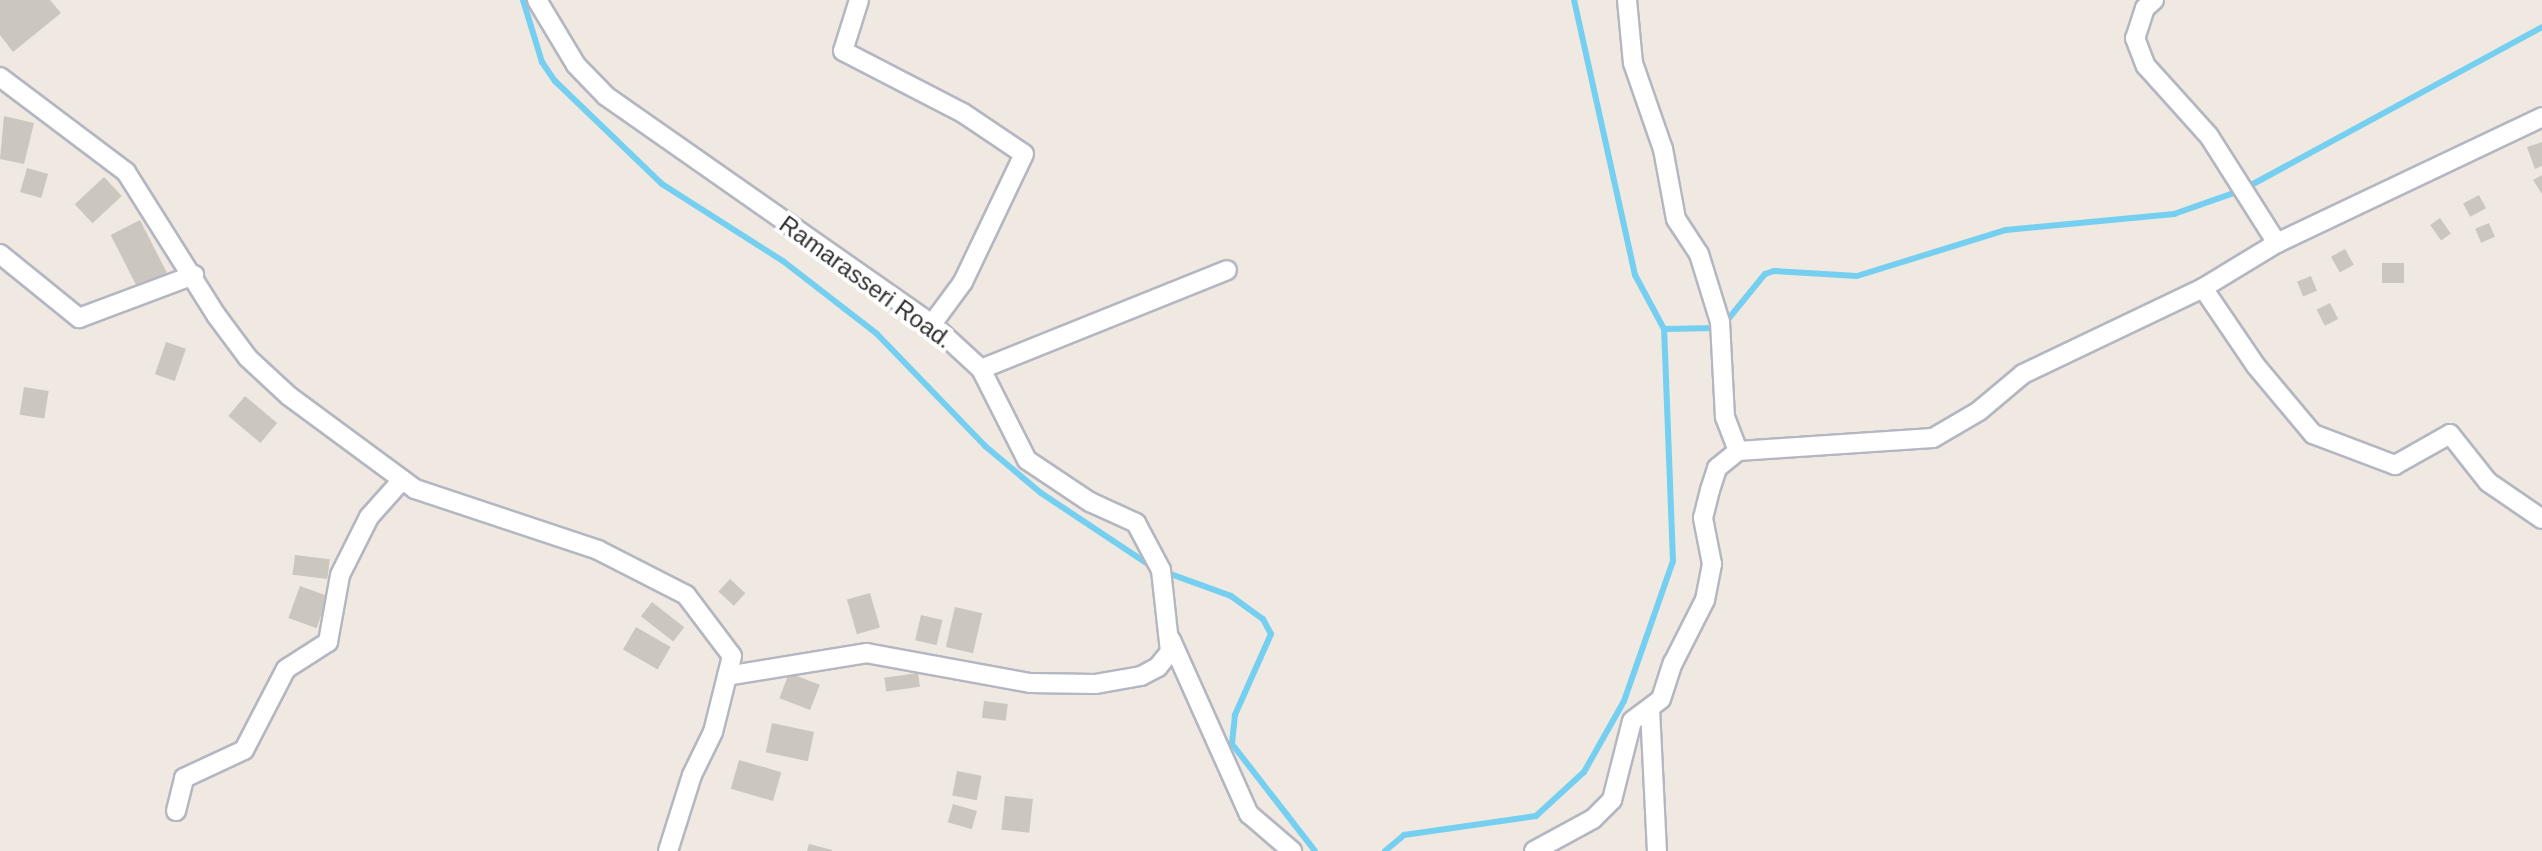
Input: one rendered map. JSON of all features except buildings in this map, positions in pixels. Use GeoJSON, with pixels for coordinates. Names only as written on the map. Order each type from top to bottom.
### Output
{"type":"FeatureCollection","features":[{"type":"Feature","properties":{"kind":"street","name":"Ramarasseri Road."},"geometry":{"type":"LineString","coordinates":[[537,0],[576,65],[606,96],[932,324],[981,369],[1027,460],[1141,527],[1158,560],[1171,640],[1249,814],[1292,851]]}},
{"type":"Feature","properties":{"kind":"street"},"geometry":{"type":"LineString","coordinates":[[859,0],[843,51],[963,113],[1024,154],[963,282],[932,324]]}},
{"type":"Feature","properties":{"kind":"street"},"geometry":{"type":"LineString","coordinates":[[1627,0],[1633,63],[1663,149],[1676,219],[1699,254],[1721,327],[1725,417],[1738,451]]}},
{"type":"Feature","properties":{"kind":"street"},"geometry":{"type":"LineString","coordinates":[[2154,0],[2145,8],[2135,38],[2146,66],[2209,136],[2277,243]]}},
{"type":"Feature","properties":{"kind":"street"},"geometry":{"type":"LineString","coordinates":[[0,77],[126,172],[248,358],[289,396],[415,489],[598,550],[686,595],[732,656],[713,732],[692,775],[668,851]]}},
{"type":"Feature","properties":{"kind":"street"},"geometry":{"type":"LineString","coordinates":[[1534,851],[1593,819],[1612,800],[1632,721],[1661,699],[1673,663],[1705,600],[1712,564],[1703,518],[1717,468],[1738,451],[1933,438],[1979,411],[2023,374],[2203,288],[2277,243],[2542,117]]}},
{"type":"Feature","properties":{"kind":"street"},"geometry":{"type":"LineString","coordinates":[[0,254],[79,318],[194,275]]}},
{"type":"Feature","properties":{"kind":"street"},"geometry":{"type":"LineString","coordinates":[[981,369],[1227,270]]}},
{"type":"Feature","properties":{"kind":"street"},"geometry":{"type":"LineString","coordinates":[[2203,288],[2256,366],[2313,434],[2395,465],[2450,434],[2488,482],[2542,519]]}},
{"type":"Feature","properties":{"kind":"street"},"geometry":{"type":"LineString","coordinates":[[176,811],[184,778],[244,750],[286,669],[328,642],[340,575],[369,517],[402,480]]}},
{"type":"Feature","properties":{"kind":"street"},"geometry":{"type":"LineString","coordinates":[[727,676],[867,653],[1030,683],[1095,684],[1150,673],[1165,659],[1171,640]]}},
{"type":"Feature","properties":{"kind":"street"},"geometry":{"type":"LineString","coordinates":[[1650,709],[1657,851]]}},
{"type":"Feature","properties":{"kind":"waterway"},"geometry":{"type":"LineString","coordinates":[[523,0],[542,62],[555,81],[662,184],[783,261],[877,334],[985,446],[1041,493],[1154,568]]}},
{"type":"Feature","properties":{"kind":"waterway"},"geometry":{"type":"LineString","coordinates":[[1385,851],[1404,835],[1536,816],[1584,772],[1624,701],[1673,561],[1664,329],[1635,275],[1574,0]]}},
{"type":"Feature","properties":{"kind":"waterway"},"geometry":{"type":"LineString","coordinates":[[1725,323],[1765,274],[1774,271],[1857,276],[2006,230],[2174,214],[2242,190],[2542,27]]}},
{"type":"Feature","properties":{"kind":"waterway"},"geometry":{"type":"LineString","coordinates":[[1664,329],[1716,328]]}},
{"type":"Feature","properties":{"kind":"waterway"},"geometry":{"type":"LineString","coordinates":[[1165,572],[1231,596],[1263,619],[1271,634],[1235,715],[1232,744],[1315,851]]}}]}
